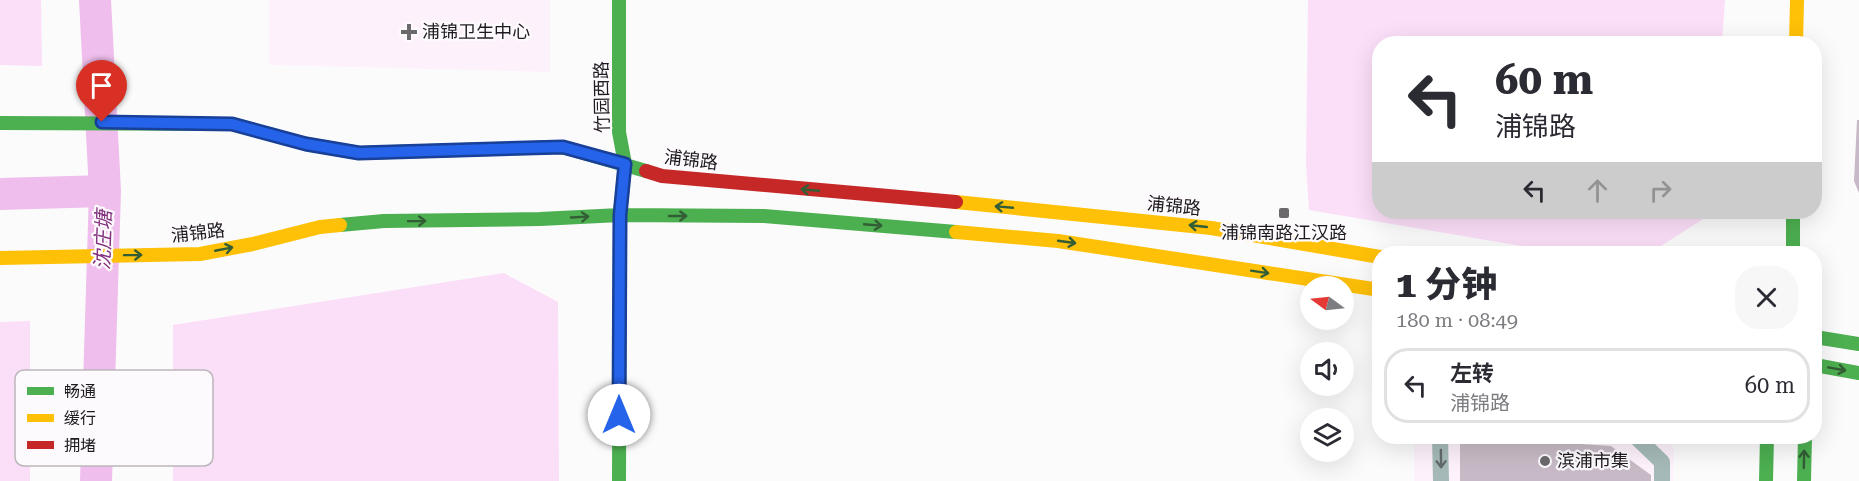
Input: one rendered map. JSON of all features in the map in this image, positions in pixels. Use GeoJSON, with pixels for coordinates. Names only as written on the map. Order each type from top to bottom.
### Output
{"type":"FeatureCollection","features":[{"type":"Feature","properties":{"kind":"main road","name":"竹园西路"},"geometry":{"type":"LineString","coordinates":[[619,0],[619,132],[625,164],[620,215],[619,481]]}},
{"type":"Feature","properties":{"kind":"main road"},"geometry":{"type":"LineString","coordinates":[[1796,36],[1797,0]]}},
{"type":"Feature","properties":{"kind":"main road","name":"浦锦路"},"geometry":{"type":"LineString","coordinates":[[0,123],[232,124],[306,144],[359,153],[563,147],[662,176],[1053,211],[1211,228],[1372,256]]}},
{"type":"Feature","properties":{"kind":"main road","name":"浦锦路"},"geometry":{"type":"LineString","coordinates":[[0,258],[200,254],[253,244],[320,227],[384,222],[620,215]]}},
{"type":"Feature","properties":{"kind":"main road"},"geometry":{"type":"LineString","coordinates":[[620,215],[764,216],[1058,241],[1372,289]]}},
{"type":"Feature","properties":{"kind":"main road"},"geometry":{"type":"LineString","coordinates":[[1793,219],[1793,246]]}},
{"type":"Feature","properties":{"kind":"main road"},"geometry":{"type":"LineString","coordinates":[[1822,338],[1859,344]]}},
{"type":"Feature","properties":{"kind":"main road"},"geometry":{"type":"LineString","coordinates":[[1822,366],[1859,373]]}},
{"type":"Feature","properties":{"kind":"main road"},"geometry":{"type":"LineString","coordinates":[[1766,481],[1767,444]]}},
{"type":"Feature","properties":{"kind":"main road"},"geometry":{"type":"LineString","coordinates":[[1804,444],[1804,481]]}},
{"type":"Feature","properties":{"kind":"lane"},"geometry":{"type":"LineString","coordinates":[[1440,444],[1441,481]]}},
{"type":"Feature","properties":{"kind":"lane"},"geometry":{"type":"LineString","coordinates":[[1643,444],[1662,462],[1662,481]]}},
{"type":"Feature","properties":{"kind":"shaded area"},"geometry":{"type":"Polygon","coordinates":[[[0,0],[41,0],[42,66],[0,65],[0,0]]]}},
{"type":"Feature","properties":{"kind":"shaded area","name":"浦锦卫生中心"},"geometry":{"type":"Polygon","coordinates":[[[269,0],[550,0],[550,72],[269,65],[269,0]]]}},
{"type":"Feature","properties":{"kind":"shaded area"},"geometry":{"type":"Polygon","coordinates":[[[1308,0],[1725,0],[1722,36],[1372,36],[1372,219],[1703,219],[1661,246],[1521,246],[1309,210],[1306,164],[1308,0]]]}},
{"type":"Feature","properties":{"kind":"shaded area"},"geometry":{"type":"Polygon","coordinates":[[[504,273],[558,302],[559,481],[173,481],[173,466],[213,466],[213,370],[173,370],[173,325],[504,273]]]}},
{"type":"Feature","properties":{"kind":"shaded area"},"geometry":{"type":"Polygon","coordinates":[[[30,321],[30,370],[15,370],[15,466],[30,466],[30,481],[0,481],[0,322],[30,321]]]}},
{"type":"Feature","properties":{"kind":"shaded area","name":"滨浦市集"},"geometry":{"type":"Polygon","coordinates":[[[1414,444],[1670,444],[1674,448],[1673,481],[1414,481],[1414,444]]]}},
{"type":"Feature","properties":{"kind":"building"},"geometry":{"type":"Polygon","coordinates":[[[1857,120],[1859,120],[1859,193],[1854,181],[1857,120]]]}},
{"type":"Feature","properties":{"kind":"building","name":"滨浦市集"},"geometry":{"type":"Polygon","coordinates":[[[1460,444],[1611,446],[1651,475],[1651,481],[1460,481],[1460,444]]]}},
{"type":"Feature","properties":{"kind":"waterway","name":"沈庄塘"},"geometry":{"type":"LineString","coordinates":[[95,0],[105,191],[99,370]]}},
{"type":"Feature","properties":{"kind":"waterway"},"geometry":{"type":"LineString","coordinates":[[0,194],[105,191]]}},
{"type":"Feature","properties":{"kind":"waterway","name":"沈庄塘"},"geometry":{"type":"LineString","coordinates":[[96,466],[96,481]]}},
{"type":"Feature","properties":{"kind":"traffic: fast"},"geometry":{"type":"LineString","coordinates":[[619,0],[619,132],[625,164],[620,215],[619,481]]}},
{"type":"Feature","properties":{"kind":"traffic: fast"},"geometry":{"type":"LineString","coordinates":[[0,123],[232,124],[306,144],[359,153],[563,147],[646,171]]}},
{"type":"Feature","properties":{"kind":"traffic: fast"},"geometry":{"type":"LineString","coordinates":[[340,225],[384,221],[540,219],[620,215],[764,216],[956,232]]}},
{"type":"Feature","properties":{"kind":"traffic: fast"},"geometry":{"type":"LineString","coordinates":[[1793,219],[1793,246]]}},
{"type":"Feature","properties":{"kind":"traffic: fast"},"geometry":{"type":"LineString","coordinates":[[1822,338],[1859,344]]}},
{"type":"Feature","properties":{"kind":"traffic: fast"},"geometry":{"type":"LineString","coordinates":[[1822,366],[1859,373]]}},
{"type":"Feature","properties":{"kind":"traffic: fast"},"geometry":{"type":"LineString","coordinates":[[1766,481],[1767,444]]}},
{"type":"Feature","properties":{"kind":"traffic: fast"},"geometry":{"type":"LineString","coordinates":[[1804,481],[1805,444]]}},
{"type":"Feature","properties":{"kind":"traffic: slow"},"geometry":{"type":"LineString","coordinates":[[1796,36],[1797,0]]}},
{"type":"Feature","properties":{"kind":"traffic: slow"},"geometry":{"type":"LineString","coordinates":[[956,202],[1211,228],[1372,256]]}},
{"type":"Feature","properties":{"kind":"traffic: slow"},"geometry":{"type":"LineString","coordinates":[[0,258],[200,254],[253,244],[320,227],[340,225]]}},
{"type":"Feature","properties":{"kind":"traffic: slow"},"geometry":{"type":"LineString","coordinates":[[956,232],[1058,241],[1372,289]]}},
{"type":"Feature","properties":{"kind":"traffic: jam"},"geometry":{"type":"LineString","coordinates":[[646,171],[662,176],[956,202]]}},
{"type":"Feature","properties":{"kind":"place","name":"浦锦卫生中心"},"geometry":{"type":"Point","coordinates":[409,32]}},
{"type":"Feature","properties":{"kind":"place","name":"浦锦南路江汉路"},"geometry":{"type":"Point","coordinates":[1284,213]}},
{"type":"Feature","properties":{"kind":"place","name":"滨浦市集"},"geometry":{"type":"Point","coordinates":[1545,461]}},
{"type":"Feature","properties":{"kind":"route"},"geometry":{"type":"LineString","coordinates":[[102,122],[232,124],[306,144],[359,153],[563,147],[625,164],[620,215],[619,415]]}}]}
